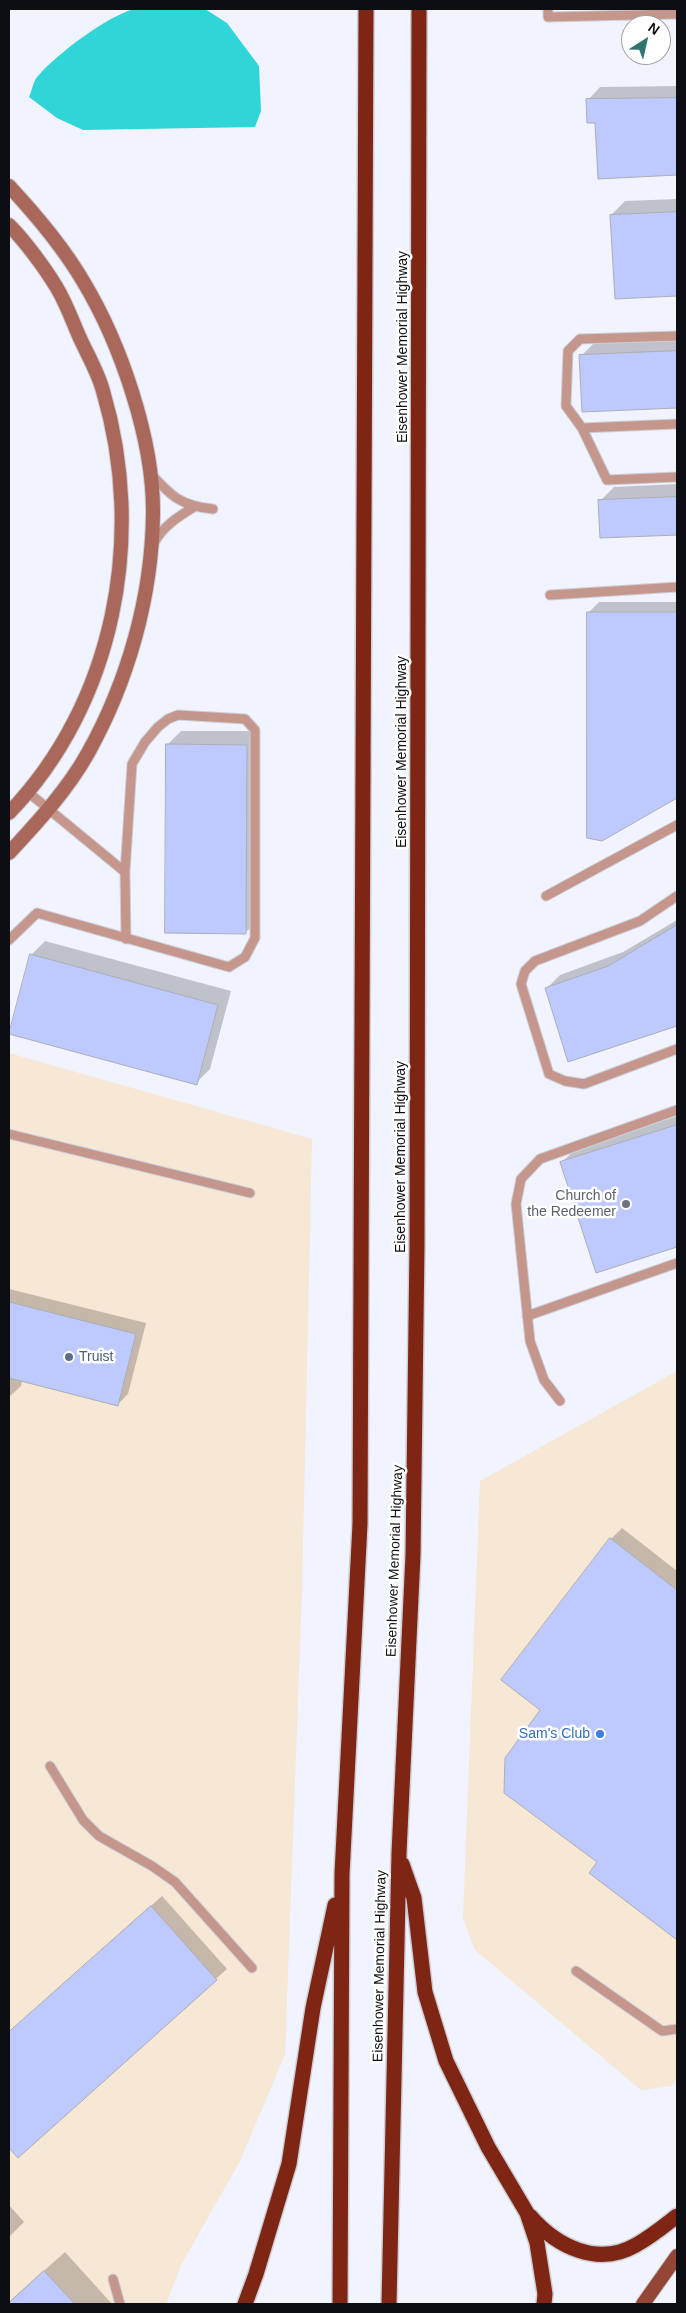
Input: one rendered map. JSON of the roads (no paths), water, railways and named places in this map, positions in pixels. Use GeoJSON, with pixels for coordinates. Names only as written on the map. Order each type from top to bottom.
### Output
{"type":"FeatureCollection","features":[{"type":"Feature","properties":{"kind":"highway"},"geometry":{"type":"LineString","coordinates":[[340,2304],[342,1874],[360,1524],[366,9]]}},
{"type":"Feature","properties":{"kind":"highway","name":"Eisenhower Memorial Highway"},"geometry":{"type":"LineString","coordinates":[[389,2304],[399,1853],[413,1555],[417,1246],[419,9]]}},
{"type":"Feature","properties":{"kind":"highway"},"geometry":{"type":"LineString","coordinates":[[399,1853],[414,1898],[425,1992],[446,2061],[488,2148],[527,2213],[540,2228],[561,2243],[587,2254],[612,2256],[636,2246],[677,2216]]}},
{"type":"Feature","properties":{"kind":"highway"},"geometry":{"type":"LineString","coordinates":[[244,2304],[256,2274],[289,2164],[313,2008],[342,1874]]}},
{"type":"Feature","properties":{"kind":"highway"},"geometry":{"type":"LineString","coordinates":[[527,2213],[537,2243],[545,2294],[544,2304]]}},
{"type":"Feature","properties":{"kind":"main road"},"geometry":{"type":"LineString","coordinates":[[9,186],[32,211],[83,280],[111,333],[131,388],[149,472],[153,512],[151,549],[137,630],[121,686],[88,754],[49,808],[9,854]]}},
{"type":"Feature","properties":{"kind":"main road"},"geometry":{"type":"LineString","coordinates":[[9,225],[57,288],[103,390],[116,446],[122,503],[121,563],[113,621],[95,677],[70,730],[28,793],[9,813]]}},
{"type":"Feature","properties":{"kind":"main road"},"geometry":{"type":"LineString","coordinates":[[643,2304],[677,2256]]}},
{"type":"Feature","properties":{"kind":"lane"},"geometry":{"type":"LineString","coordinates":[[548,9],[548,17],[677,14]]}},
{"type":"Feature","properties":{"kind":"lane"},"geometry":{"type":"LineString","coordinates":[[677,336],[580,339],[568,351],[566,406],[582,428],[607,480],[677,477]]}},
{"type":"Feature","properties":{"kind":"lane"},"geometry":{"type":"LineString","coordinates":[[582,428],[677,424]]}},
{"type":"Feature","properties":{"kind":"lane"},"geometry":{"type":"LineString","coordinates":[[149,472],[176,500],[194,507],[213,509]]}},
{"type":"Feature","properties":{"kind":"lane"},"geometry":{"type":"LineString","coordinates":[[151,549],[159,534],[176,518],[194,507]]}},
{"type":"Feature","properties":{"kind":"lane"},"geometry":{"type":"LineString","coordinates":[[550,595],[677,587]]}},
{"type":"Feature","properties":{"kind":"lane"},"geometry":{"type":"LineString","coordinates":[[9,940],[37,913],[126,939],[229,967],[245,957],[255,938],[255,730],[245,719],[178,715],[168,719],[145,742],[132,764],[125,872],[126,939]]}},
{"type":"Feature","properties":{"kind":"lane"},"geometry":{"type":"LineString","coordinates":[[28,793],[49,808],[125,872]]}},
{"type":"Feature","properties":{"kind":"lane"},"geometry":{"type":"LineString","coordinates":[[546,896],[677,825]]}},
{"type":"Feature","properties":{"kind":"lane"},"geometry":{"type":"LineString","coordinates":[[677,896],[640,921],[535,961],[525,971],[521,984],[549,1074],[565,1081],[584,1084],[677,1049]]}},
{"type":"Feature","properties":{"kind":"lane"},"geometry":{"type":"LineString","coordinates":[[560,1401],[544,1380],[530,1341],[516,1204],[521,1179],[540,1159],[677,1110]]}},
{"type":"Feature","properties":{"kind":"lane"},"geometry":{"type":"LineString","coordinates":[[9,1134],[250,1193]]}},
{"type":"Feature","properties":{"kind":"lane"},"geometry":{"type":"LineString","coordinates":[[528,1316],[677,1263]]}},
{"type":"Feature","properties":{"kind":"lane"},"geometry":{"type":"LineString","coordinates":[[50,1766],[83,1820],[99,1836],[152,1866],[175,1882],[252,1968]]}},
{"type":"Feature","properties":{"kind":"lane"},"geometry":{"type":"LineString","coordinates":[[576,1971],[662,2032],[677,2029]]}},
{"type":"Feature","properties":{"kind":"lane"},"geometry":{"type":"LineString","coordinates":[[113,2279],[120,2304]]}},
{"type":"Feature","properties":{"kind":"water"},"geometry":{"type":"Polygon","coordinates":[[[134,9],[205,9],[227,23],[259,66],[261,111],[255,127],[83,130],[57,118],[29,97],[36,78],[57,57],[97,28],[134,9]]]}},
{"type":"Feature","properties":{"kind":"place","name":"Church of the Redeemer"},"geometry":{"type":"Point","coordinates":[626,1204]}},
{"type":"Feature","properties":{"kind":"place","name":"Truist"},"geometry":{"type":"Point","coordinates":[69,1357]}},
{"type":"Feature","properties":{"kind":"place","name":"Sam's Club"},"geometry":{"type":"Point","coordinates":[600,1734]}}]}
